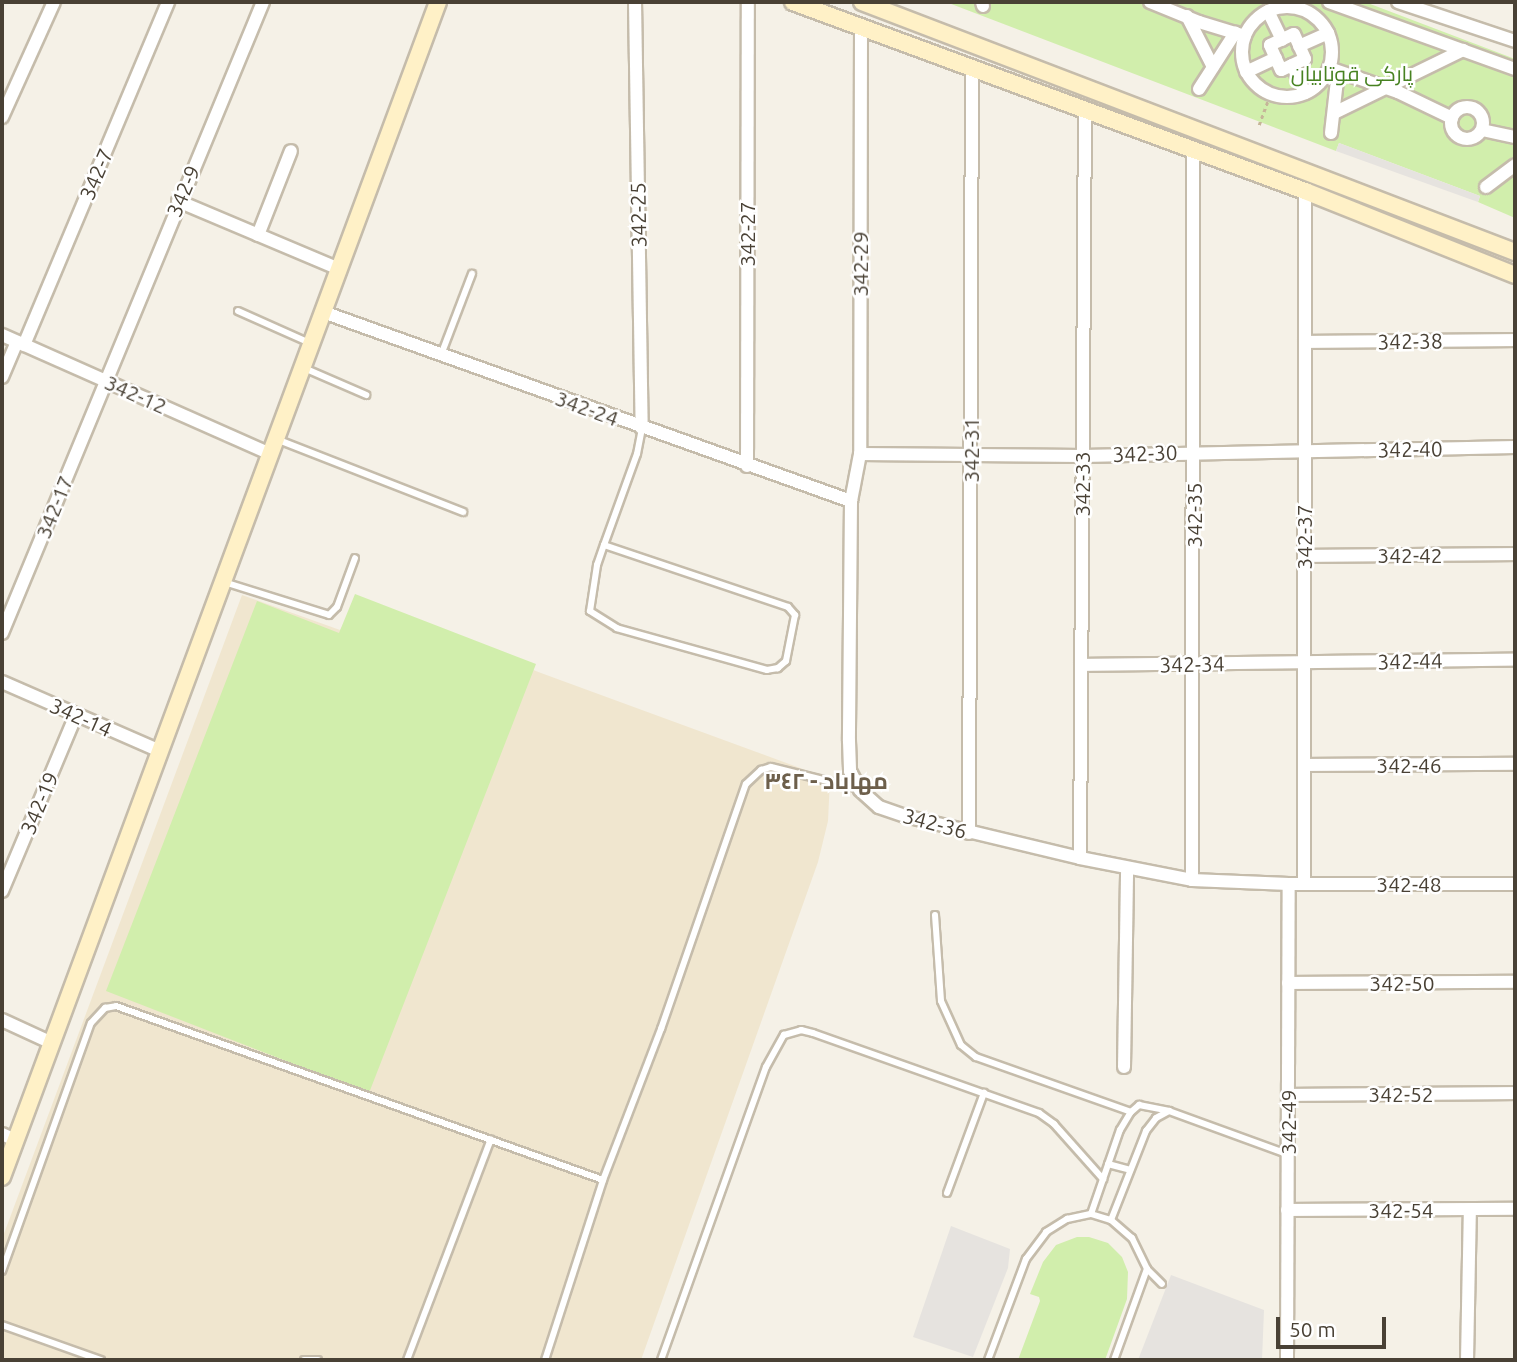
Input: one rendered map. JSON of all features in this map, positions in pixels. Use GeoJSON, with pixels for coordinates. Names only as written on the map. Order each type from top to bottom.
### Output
{"type":"FeatureCollection","features":[{"type":"Feature","properties":{"kind":"main road"},"geometry":{"type":"LineString","coordinates":[[793,2],[1305,191],[1515,275]]}},
{"type":"Feature","properties":{"kind":"main road"},"geometry":{"type":"LineString","coordinates":[[862,2],[1515,251]]}},
{"type":"Feature","properties":{"kind":"main road"},"geometry":{"type":"LineString","coordinates":[[2,1177],[8,1137],[51,1043],[304,368],[434,3]]}},
{"type":"Feature","properties":{"kind":"main road"},"geometry":{"type":"LineString","coordinates":[[1435,243],[1442,224]]}},
{"type":"Feature","properties":{"kind":"street"},"geometry":{"type":"LineString","coordinates":[[2,117],[54,2]]}},
{"type":"Feature","properties":{"kind":"street","name":"342-7"},"geometry":{"type":"LineString","coordinates":[[2,377],[21,344],[168,2]]}},
{"type":"Feature","properties":{"kind":"street","name":"342-9"},"geometry":{"type":"LineString","coordinates":[[106,381],[178,201],[263,2]]}},
{"type":"Feature","properties":{"kind":"street","name":"342-25"},"geometry":{"type":"LineString","coordinates":[[635,2],[642,428]]}},
{"type":"Feature","properties":{"kind":"street","name":"342-27"},"geometry":{"type":"LineString","coordinates":[[747,466],[748,2]]}},
{"type":"Feature","properties":{"kind":"street"},"geometry":{"type":"LineString","coordinates":[[1150,2],[1180,10],[1240,35]]}},
{"type":"Feature","properties":{"kind":"street"},"geometry":{"type":"LineString","coordinates":[[1329,2],[1515,69]]}},
{"type":"Feature","properties":{"kind":"street"},"geometry":{"type":"LineString","coordinates":[[1398,2],[1424,6],[1515,41]]}},
{"type":"Feature","properties":{"kind":"street"},"geometry":{"type":"LineString","coordinates":[[1199,89],[1213,67],[1258,18],[1268,11],[1303,6],[1328,33],[1331,45],[1334,113],[1331,133]]}},
{"type":"Feature","properties":{"kind":"street"},"geometry":{"type":"LineString","coordinates":[[1180,10],[1213,67]]}},
{"type":"Feature","properties":{"kind":"street"},"geometry":{"type":"LineString","coordinates":[[1268,11],[1282,40]]}},
{"type":"Feature","properties":{"kind":"street","name":"342-29"},"geometry":{"type":"LineString","coordinates":[[851,501],[860,454],[861,26]]}},
{"type":"Feature","properties":{"kind":"street"},"geometry":{"type":"LineString","coordinates":[[1299,46],[1328,33]]}},
{"type":"Feature","properties":{"kind":"street"},"geometry":{"type":"LineString","coordinates":[[1294,34],[1299,46],[1305,60],[1281,70],[1270,45],[1294,34]]}},
{"type":"Feature","properties":{"kind":"street"},"geometry":{"type":"LineString","coordinates":[[1240,35],[1246,72],[1252,82],[1270,94],[1283,97],[1306,93],[1333,70]]}},
{"type":"Feature","properties":{"kind":"street"},"geometry":{"type":"LineString","coordinates":[[1334,113],[1463,50]]}},
{"type":"Feature","properties":{"kind":"street"},"geometry":{"type":"LineString","coordinates":[[1246,72],[1276,58]]}},
{"type":"Feature","properties":{"kind":"street"},"geometry":{"type":"LineString","coordinates":[[1292,65],[1306,93]]}},
{"type":"Feature","properties":{"kind":"street","name":"342-31"},"geometry":{"type":"LineString","coordinates":[[969,833],[972,68]]}},
{"type":"Feature","properties":{"kind":"street"},"geometry":{"type":"LineString","coordinates":[[1333,70],[1385,88],[1452,118]]}},
{"type":"Feature","properties":{"kind":"street"},"geometry":{"type":"LineString","coordinates":[[1463,108],[1473,108],[1481,115],[1482,130],[1475,137],[1461,138],[1451,128],[1452,118],[1463,108]]}},
{"type":"Feature","properties":{"kind":"street","name":"342-33"},"geometry":{"type":"LineString","coordinates":[[1080,858],[1086,109]]}},
{"type":"Feature","properties":{"kind":"street"},"geometry":{"type":"LineString","coordinates":[[1482,130],[1515,137]]}},
{"type":"Feature","properties":{"kind":"street","name":"342-35"},"geometry":{"type":"LineString","coordinates":[[1192,880],[1193,149]]}},
{"type":"Feature","properties":{"kind":"street"},"geometry":{"type":"LineString","coordinates":[[258,235],[291,151]]}},
{"type":"Feature","properties":{"kind":"street"},"geometry":{"type":"LineString","coordinates":[[1486,187],[1515,165]]}},
{"type":"Feature","properties":{"kind":"street","name":"342-37"},"geometry":{"type":"LineString","coordinates":[[1304,884],[1305,191]]}},
{"type":"Feature","properties":{"kind":"street"},"geometry":{"type":"LineString","coordinates":[[178,201],[339,269]]}},
{"type":"Feature","properties":{"kind":"street","name":"342-24"},"geometry":{"type":"LineString","coordinates":[[323,312],[851,501]]}},
{"type":"Feature","properties":{"kind":"street","name":"342-12"},"geometry":{"type":"LineString","coordinates":[[2,335],[106,381],[273,446]]}},
{"type":"Feature","properties":{"kind":"street","name":"342-38"},"geometry":{"type":"LineString","coordinates":[[1305,342],[1515,340]]}},
{"type":"Feature","properties":{"kind":"street","name":"342-17"},"geometry":{"type":"LineString","coordinates":[[2,633],[106,381]]}},
{"type":"Feature","properties":{"kind":"street","name":"342-40"},"geometry":{"type":"LineString","coordinates":[[1305,450],[1515,447]]}},
{"type":"Feature","properties":{"kind":"street","name":"342-30"},"geometry":{"type":"LineString","coordinates":[[860,454],[1083,456],[1305,450]]}},
{"type":"Feature","properties":{"kind":"street"},"geometry":{"type":"LineString","coordinates":[[851,501],[849,741],[850,771],[860,790]]}},
{"type":"Feature","properties":{"kind":"street","name":"342-42"},"geometry":{"type":"LineString","coordinates":[[1304,556],[1515,555]]}},
{"type":"Feature","properties":{"kind":"street","name":"342-44"},"geometry":{"type":"LineString","coordinates":[[1304,662],[1515,660]]}},
{"type":"Feature","properties":{"kind":"street","name":"342-34"},"geometry":{"type":"LineString","coordinates":[[1081,665],[1304,662]]}},
{"type":"Feature","properties":{"kind":"street","name":"342-14"},"geometry":{"type":"LineString","coordinates":[[2,682],[160,751]]}},
{"type":"Feature","properties":{"kind":"street","name":"342-19"},"geometry":{"type":"LineString","coordinates":[[2,891],[76,715]]}},
{"type":"Feature","properties":{"kind":"street","name":"342-46"},"geometry":{"type":"LineString","coordinates":[[1304,765],[1515,764]]}},
{"type":"Feature","properties":{"kind":"street","name":"342-36"},"geometry":{"type":"LineString","coordinates":[[860,790],[879,807],[891,812],[969,833],[1127,869],[1192,880],[1304,884]]}},
{"type":"Feature","properties":{"kind":"street"},"geometry":{"type":"LineString","coordinates":[[1125,1067],[1127,869]]}},
{"type":"Feature","properties":{"kind":"street","name":"342-49"},"geometry":{"type":"LineString","coordinates":[[1287,1360],[1289,884]]}},
{"type":"Feature","properties":{"kind":"street","name":"342-48"},"geometry":{"type":"LineString","coordinates":[[1304,884],[1515,884]]}},
{"type":"Feature","properties":{"kind":"street","name":"342-50"},"geometry":{"type":"LineString","coordinates":[[1288,984],[1515,982]]}},
{"type":"Feature","properties":{"kind":"street"},"geometry":{"type":"LineString","coordinates":[[2,1020],[51,1043]]}},
{"type":"Feature","properties":{"kind":"street","name":"342-52"},"geometry":{"type":"LineString","coordinates":[[1288,1095],[1515,1093]]}},
{"type":"Feature","properties":{"kind":"street","name":"342-54"},"geometry":{"type":"LineString","coordinates":[[1287,1210],[1515,1209]]}},
{"type":"Feature","properties":{"kind":"street"},"geometry":{"type":"LineString","coordinates":[[1467,1360],[1470,1210]]}},
{"type":"Feature","properties":{"kind":"lane"},"geometry":{"type":"LineString","coordinates":[[441,355],[472,274]]}},
{"type":"Feature","properties":{"kind":"lane"},"geometry":{"type":"LineString","coordinates":[[239,311],[312,344]]}},
{"type":"Feature","properties":{"kind":"lane"},"geometry":{"type":"LineString","coordinates":[[304,368],[366,396]]}},
{"type":"Feature","properties":{"kind":"lane"},"geometry":{"type":"LineString","coordinates":[[604,545],[788,607],[795,615],[786,660],[778,668],[767,670],[617,628],[590,611],[604,545],[637,454],[642,428]]}},
{"type":"Feature","properties":{"kind":"lane"},"geometry":{"type":"LineString","coordinates":[[273,446],[463,512]]}},
{"type":"Feature","properties":{"kind":"lane"},"geometry":{"type":"LineString","coordinates":[[223,582],[326,615],[337,607],[355,558]]}},
{"type":"Feature","properties":{"kind":"lane"},"geometry":{"type":"LineString","coordinates":[[545,1360],[603,1180],[661,1029],[746,784],[761,770],[771,767],[860,790]]}},
{"type":"Feature","properties":{"kind":"lane"},"geometry":{"type":"LineString","coordinates":[[935,915],[941,1001],[961,1045],[976,1057],[1130,1112]]}},
{"type":"Feature","properties":{"kind":"lane"},"geometry":{"type":"LineString","coordinates":[[2,1271],[91,1023],[104,1008],[116,1006],[603,1180]]}},
{"type":"Feature","properties":{"kind":"lane"},"geometry":{"type":"LineString","coordinates":[[660,1360],[766,1067],[784,1035],[801,1030],[813,1033],[1046,1117],[1103,1179]]}},
{"type":"Feature","properties":{"kind":"lane"},"geometry":{"type":"LineString","coordinates":[[947,1193],[984,1093]]}},
{"type":"Feature","properties":{"kind":"lane"},"geometry":{"type":"LineString","coordinates":[[1091,1214],[1130,1112],[1139,1105],[1169,1111],[1287,1154]]}},
{"type":"Feature","properties":{"kind":"lane"},"geometry":{"type":"LineString","coordinates":[[1111,1220],[1146,1130],[1156,1118],[1169,1111]]}},
{"type":"Feature","properties":{"kind":"lane"},"geometry":{"type":"LineString","coordinates":[[407,1360],[491,1139]]}},
{"type":"Feature","properties":{"kind":"lane"},"geometry":{"type":"LineString","coordinates":[[1108,1164],[1130,1170]]}},
{"type":"Feature","properties":{"kind":"lane"},"geometry":{"type":"LineString","coordinates":[[988,1360],[1019,1275],[1036,1242],[1056,1225],[1091,1214],[1111,1220],[1132,1238],[1147,1269],[1163,1284]]}},
{"type":"Feature","properties":{"kind":"lane"},"geometry":{"type":"LineString","coordinates":[[1114,1360],[1147,1269]]}},
{"type":"Feature","properties":{"kind":"lane"},"geometry":{"type":"LineString","coordinates":[[2,1325],[101,1360]]}},
{"type":"Feature","properties":{"kind":"lane"},"geometry":{"type":"LineString","coordinates":[[304,1360],[318,1360]]}},
{"type":"Feature","properties":{"kind":"path"},"geometry":{"type":"LineString","coordinates":[[1259,125],[1270,94]]}},
{"type":"Feature","properties":{"kind":"shaded area"},"geometry":{"type":"Polygon","coordinates":[[[1339,143],[1480,196],[1478,202],[1336,151],[1339,143]]]}},
{"type":"Feature","properties":{"kind":"shaded area"},"geometry":{"type":"Polygon","coordinates":[[[242,595],[340,630],[357,602],[830,779],[828,821],[818,862],[641,1360],[2,1360],[2,1239],[242,595]]]}},
{"type":"Feature","properties":{"kind":"shaded area"},"geometry":{"type":"Polygon","coordinates":[[[951,1226],[1010,1249],[1008,1268],[973,1357],[913,1337],[951,1226]]]}},
{"type":"Feature","properties":{"kind":"shaded area"},"geometry":{"type":"Polygon","coordinates":[[[1171,1275],[1264,1310],[1262,1360],[1138,1360],[1171,1275]]]}},
{"type":"Feature","properties":{"kind":"green space","name":"پارکی قوتابیان"},"geometry":{"type":"Polygon","coordinates":[[[946,2],[1365,2],[1515,59],[1515,218],[1478,202],[1480,196],[1339,143],[1336,151],[946,2]]]}},
{"type":"Feature","properties":{"kind":"green space"},"geometry":{"type":"Polygon","coordinates":[[[355,594],[536,664],[369,1093],[106,991],[257,601],[339,633],[355,594]]]}},
{"type":"Feature","properties":{"kind":"green space"},"geometry":{"type":"Polygon","coordinates":[[[1077,1237],[1089,1237],[1108,1243],[1122,1257],[1128,1272],[1127,1299],[1105,1360],[1018,1360],[1040,1301],[1039,1297],[1030,1294],[1043,1262],[1056,1245],[1077,1237]]]}},
{"type":"Feature","properties":{"kind":"district","name":"مهاباد - ٣٤٢"},"geometry":{"type":"Point","coordinates":[826,781]}}]}
